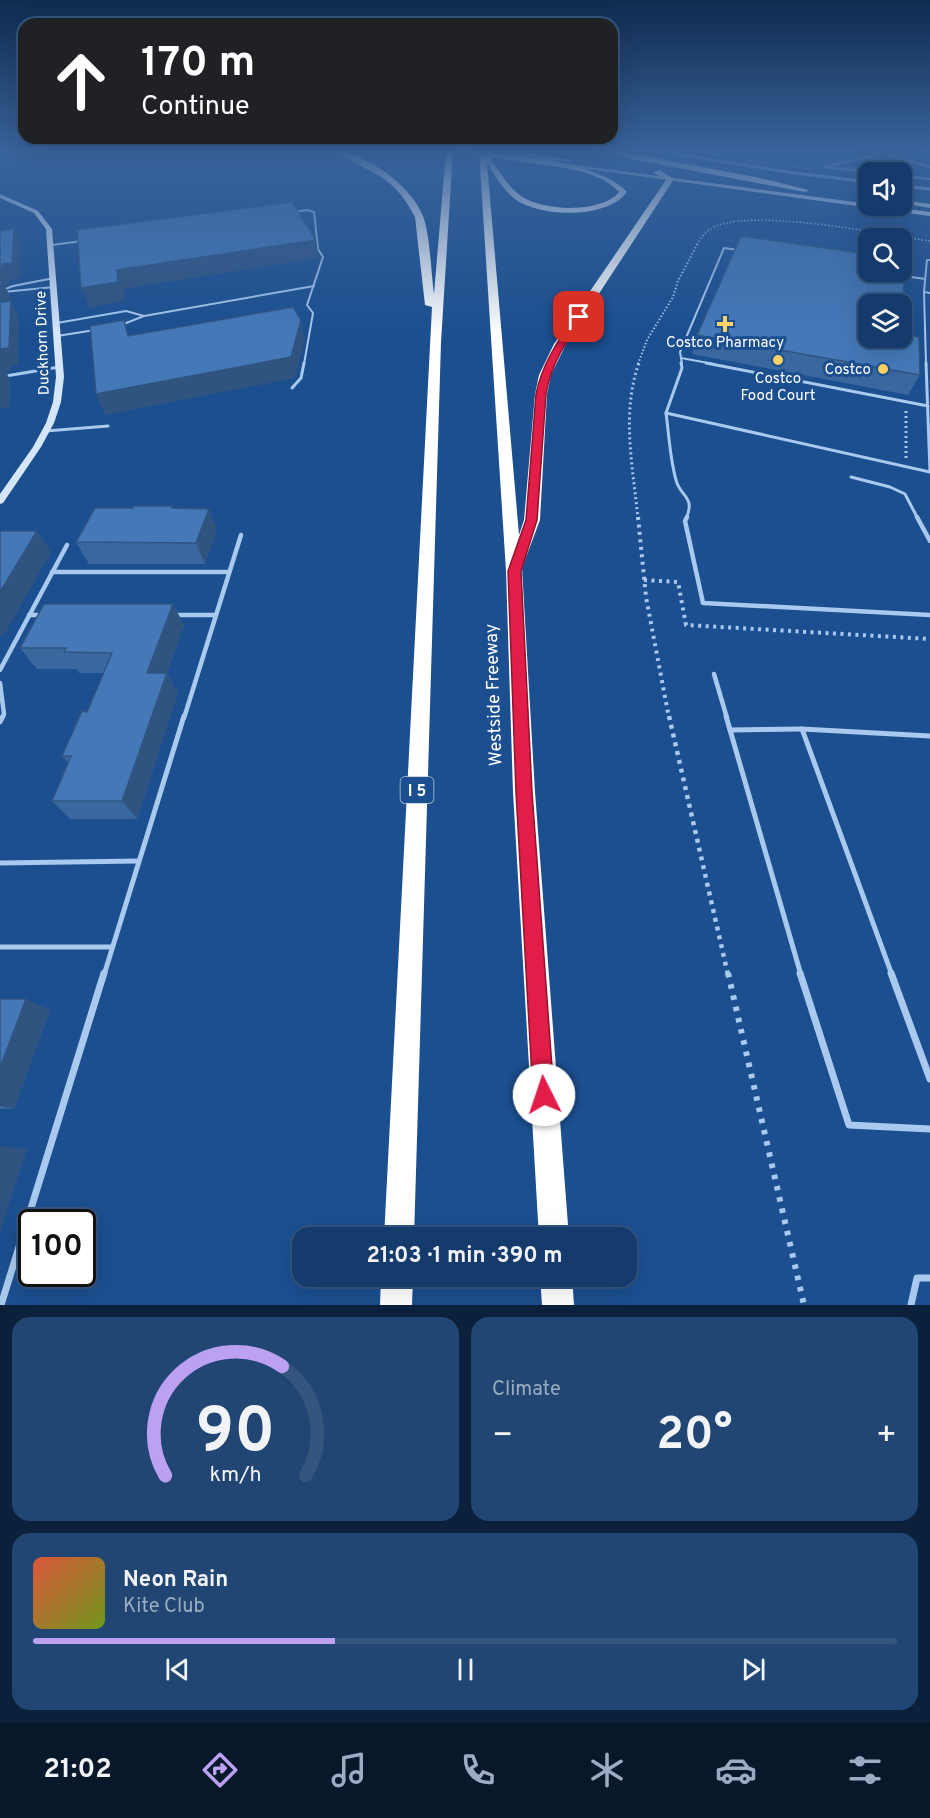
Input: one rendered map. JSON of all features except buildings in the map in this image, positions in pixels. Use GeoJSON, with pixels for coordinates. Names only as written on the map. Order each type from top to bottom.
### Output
{"type":"FeatureCollection","features":[{"type":"Feature","properties":{"kind":"highway"},"geometry":{"type":"LineString","coordinates":[[417,212],[435,342]]}},
{"type":"Feature","properties":{"kind":"highway","name":"I 5"},"geometry":{"type":"LineString","coordinates":[[399,1227],[435,342],[445,212]]}},
{"type":"Feature","properties":{"kind":"highway","name":"Westside Freeway"},"geometry":{"type":"LineString","coordinates":[[487,212],[514,571],[524,792],[553,1227]]}},
{"type":"Feature","properties":{"kind":"highway"},"geometry":{"type":"LineString","coordinates":[[514,571],[532,520],[544,375],[560,344],[648,212]]}},
{"type":"Feature","properties":{"kind":"highway"},"geometry":{"type":"LineString","coordinates":[[396,1305],[397,1287]]}},
{"type":"Feature","properties":{"kind":"highway"},"geometry":{"type":"LineString","coordinates":[[557,1287],[558,1305]]}},
{"type":"Feature","properties":{"kind":"main road","name":"Duckhorn Drive"},"geometry":{"type":"LineString","coordinates":[[0,501],[46,431],[57,402],[59,367],[52,245],[49,229],[42,217],[35,212]]}},
{"type":"Feature","properties":{"kind":"main road"},"geometry":{"type":"LineString","coordinates":[[915,212],[930,214]]}},
{"type":"Feature","properties":{"kind":"lane"},"geometry":{"type":"LineString","coordinates":[[285,213],[293,212]]}},
{"type":"Feature","properties":{"kind":"lane"},"geometry":{"type":"LineString","coordinates":[[292,388],[301,378],[313,313],[307,306],[323,257],[318,249],[314,212]]}},
{"type":"Feature","properties":{"kind":"lane"},"geometry":{"type":"LineString","coordinates":[[52,245],[89,240]]}},
{"type":"Feature","properties":{"kind":"lane"},"geometry":{"type":"LineString","coordinates":[[747,252],[724,248],[680,352],[682,368],[666,413],[676,483],[688,497],[690,510],[685,521],[703,603],[930,615]]}},
{"type":"Feature","properties":{"kind":"lane"},"geometry":{"type":"LineString","coordinates":[[666,413],[930,472],[924,292],[927,260],[930,260]]}},
{"type":"Feature","properties":{"kind":"lane"},"geometry":{"type":"LineString","coordinates":[[912,277],[925,279]]}},
{"type":"Feature","properties":{"kind":"lane"},"geometry":{"type":"LineString","coordinates":[[0,291],[13,286],[54,278]]}},
{"type":"Feature","properties":{"kind":"lane"},"geometry":{"type":"LineString","coordinates":[[120,325],[132,323],[144,316],[314,286]]}},
{"type":"Feature","properties":{"kind":"lane"},"geometry":{"type":"LineString","coordinates":[[0,291],[8,293],[54,287]]}},
{"type":"Feature","properties":{"kind":"lane"},"geometry":{"type":"LineString","coordinates":[[924,292],[930,293]]}},
{"type":"Feature","properties":{"kind":"lane"},"geometry":{"type":"LineString","coordinates":[[57,323],[126,311],[144,316]]}},
{"type":"Feature","properties":{"kind":"lane"},"geometry":{"type":"LineString","coordinates":[[57,336],[97,329]]}},
{"type":"Feature","properties":{"kind":"lane"},"geometry":{"type":"LineString","coordinates":[[681,358],[928,406]]}},
{"type":"Feature","properties":{"kind":"lane"},"geometry":{"type":"LineString","coordinates":[[0,378],[59,367]]}},
{"type":"Feature","properties":{"kind":"lane"},"geometry":{"type":"LineString","coordinates":[[46,431],[108,426]]}},
{"type":"Feature","properties":{"kind":"lane"},"geometry":{"type":"LineString","coordinates":[[851,477],[890,486],[904,494],[930,541]]}},
{"type":"Feature","properties":{"kind":"lane"},"geometry":{"type":"LineString","coordinates":[[1,1305],[241,535]]}},
{"type":"Feature","properties":{"kind":"lane"},"geometry":{"type":"LineString","coordinates":[[0,670],[66,545]]}},
{"type":"Feature","properties":{"kind":"lane"},"geometry":{"type":"LineString","coordinates":[[52,572],[229,572]]}},
{"type":"Feature","properties":{"kind":"lane"},"geometry":{"type":"LineString","coordinates":[[29,615],[52,615]]}},
{"type":"Feature","properties":{"kind":"lane"},"geometry":{"type":"LineString","coordinates":[[169,615],[215,615]]}},
{"type":"Feature","properties":{"kind":"lane"},"geometry":{"type":"LineString","coordinates":[[714,674],[814,1020],[849,1125],[930,1129]]}},
{"type":"Feature","properties":{"kind":"lane"},"geometry":{"type":"LineString","coordinates":[[0,682],[4,714],[0,722]]}},
{"type":"Feature","properties":{"kind":"lane"},"geometry":{"type":"LineString","coordinates":[[730,730],[802,729],[930,736]]}},
{"type":"Feature","properties":{"kind":"lane"},"geometry":{"type":"LineString","coordinates":[[802,729],[930,1079]]}},
{"type":"Feature","properties":{"kind":"lane"},"geometry":{"type":"LineString","coordinates":[[0,863],[138,861]]}},
{"type":"Feature","properties":{"kind":"lane"},"geometry":{"type":"LineString","coordinates":[[0,948],[111,947]]}},
{"type":"Feature","properties":{"kind":"lane"},"geometry":{"type":"LineString","coordinates":[[911,1305],[916,1278],[930,1278]]}},
{"type":"Feature","properties":{"kind":"path"},"geometry":{"type":"LineString","coordinates":[[906,402],[906,466]]}},
{"type":"Feature","properties":{"kind":"path"},"geometry":{"type":"LineString","coordinates":[[644,580],[678,582],[686,625],[930,639]]}},
{"type":"Feature","properties":{"kind":"place","name":"Costco Pharmacy"},"geometry":{"type":"Point","coordinates":[725,324]}},
{"type":"Feature","properties":{"kind":"place","name":"Costco Food Court"},"geometry":{"type":"Point","coordinates":[778,360]}},
{"type":"Feature","properties":{"kind":"place","name":"Costco"},"geometry":{"type":"Point","coordinates":[883,369]}},
{"type":"Feature","properties":{"kind":"route"},"geometry":{"type":"LineString","coordinates":[[544,1095],[524,792],[514,571],[532,520],[544,375],[560,344],[579,317]]}}]}
